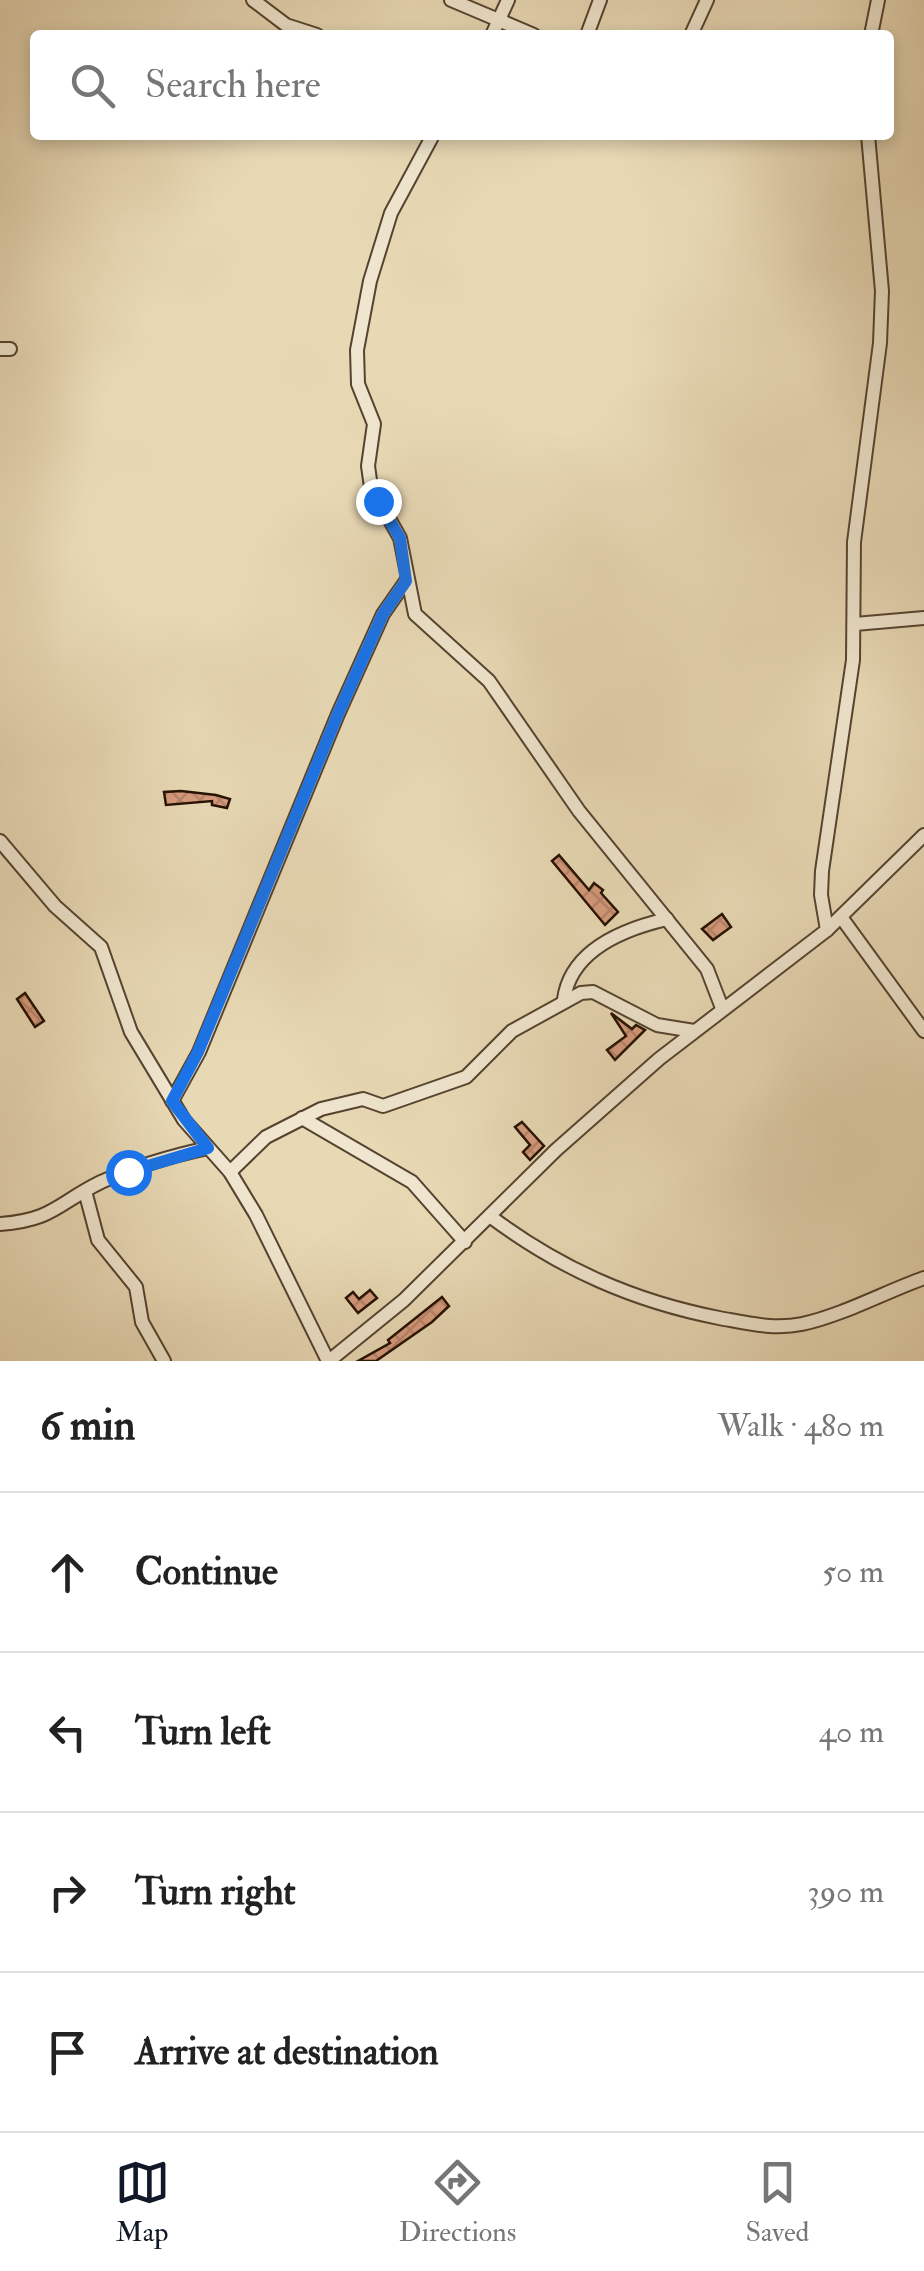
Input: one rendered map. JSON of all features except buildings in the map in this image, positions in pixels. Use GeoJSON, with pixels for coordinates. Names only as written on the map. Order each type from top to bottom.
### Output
{"type":"FeatureCollection","features":[{"type":"Feature","properties":{"kind":"street"},"geometry":{"type":"LineString","coordinates":[[253,0],[286,24],[303,30]]}},
{"type":"Feature","properties":{"kind":"street"},"geometry":{"type":"LineString","coordinates":[[450,0],[522,30]]}},
{"type":"Feature","properties":{"kind":"street"},"geometry":{"type":"LineString","coordinates":[[494,30],[508,0]]}},
{"type":"Feature","properties":{"kind":"street"},"geometry":{"type":"LineString","coordinates":[[589,30],[600,0]]}},
{"type":"Feature","properties":{"kind":"street"},"geometry":{"type":"LineString","coordinates":[[692,30],[706,0]]}},
{"type":"Feature","properties":{"kind":"street"},"geometry":{"type":"LineString","coordinates":[[872,30],[878,0]]}},
{"type":"Feature","properties":{"kind":"street"},"geometry":{"type":"LineString","coordinates":[[430,140],[391,214],[370,281],[354,366],[374,424],[369,451],[370,483],[400,538],[415,614],[489,680],[580,811],[707,968],[722,1008]]}},
{"type":"Feature","properties":{"kind":"street"},"geometry":{"type":"LineString","coordinates":[[827,930],[822,871],[855,624],[854,542],[863,453],[874,401],[882,292],[868,140]]}},
{"type":"Feature","properties":{"kind":"street"},"geometry":{"type":"LineString","coordinates":[[172,1101],[198,1052],[383,614],[406,581]]}},
{"type":"Feature","properties":{"kind":"street"},"geometry":{"type":"LineString","coordinates":[[855,624],[924,618]]}},
{"type":"Feature","properties":{"kind":"street"},"geometry":{"type":"LineString","coordinates":[[0,842],[55,906],[102,948],[131,1032],[172,1101],[230,1172],[290,1277],[328,1361],[404,1300],[556,1150],[694,1030],[827,930],[924,836]]}},
{"type":"Feature","properties":{"kind":"street"},"geometry":{"type":"LineString","coordinates":[[841,918],[924,1031]]}},
{"type":"Feature","properties":{"kind":"street"},"geometry":{"type":"LineString","coordinates":[[564,999],[566,981],[583,958],[630,928],[667,919]]}},
{"type":"Feature","properties":{"kind":"street"},"geometry":{"type":"LineString","coordinates":[[230,1172],[266,1137],[302,1118],[363,1099],[383,1106],[466,1076],[512,1031],[564,999],[593,992],[657,1025],[694,1030]]}},
{"type":"Feature","properties":{"kind":"street"},"geometry":{"type":"LineString","coordinates":[[302,1118],[412,1182],[464,1242]]}},
{"type":"Feature","properties":{"kind":"street"},"geometry":{"type":"LineString","coordinates":[[0,1224],[32,1222],[54,1214],[85,1191],[168,1156],[208,1148]]}},
{"type":"Feature","properties":{"kind":"street"},"geometry":{"type":"LineString","coordinates":[[85,1191],[98,1240],[136,1287],[142,1322],[164,1361]]}},
{"type":"Feature","properties":{"kind":"street"},"geometry":{"type":"LineString","coordinates":[[491,1217],[538,1252],[614,1290],[675,1309],[761,1326],[803,1324],[924,1278]]}},
{"type":"Feature","properties":{"kind":"route"},"geometry":{"type":"LineString","coordinates":[[128,1172],[168,1156],[208,1148],[172,1101],[198,1052],[338,714],[383,614],[406,581],[400,538],[378,501]]}}]}
